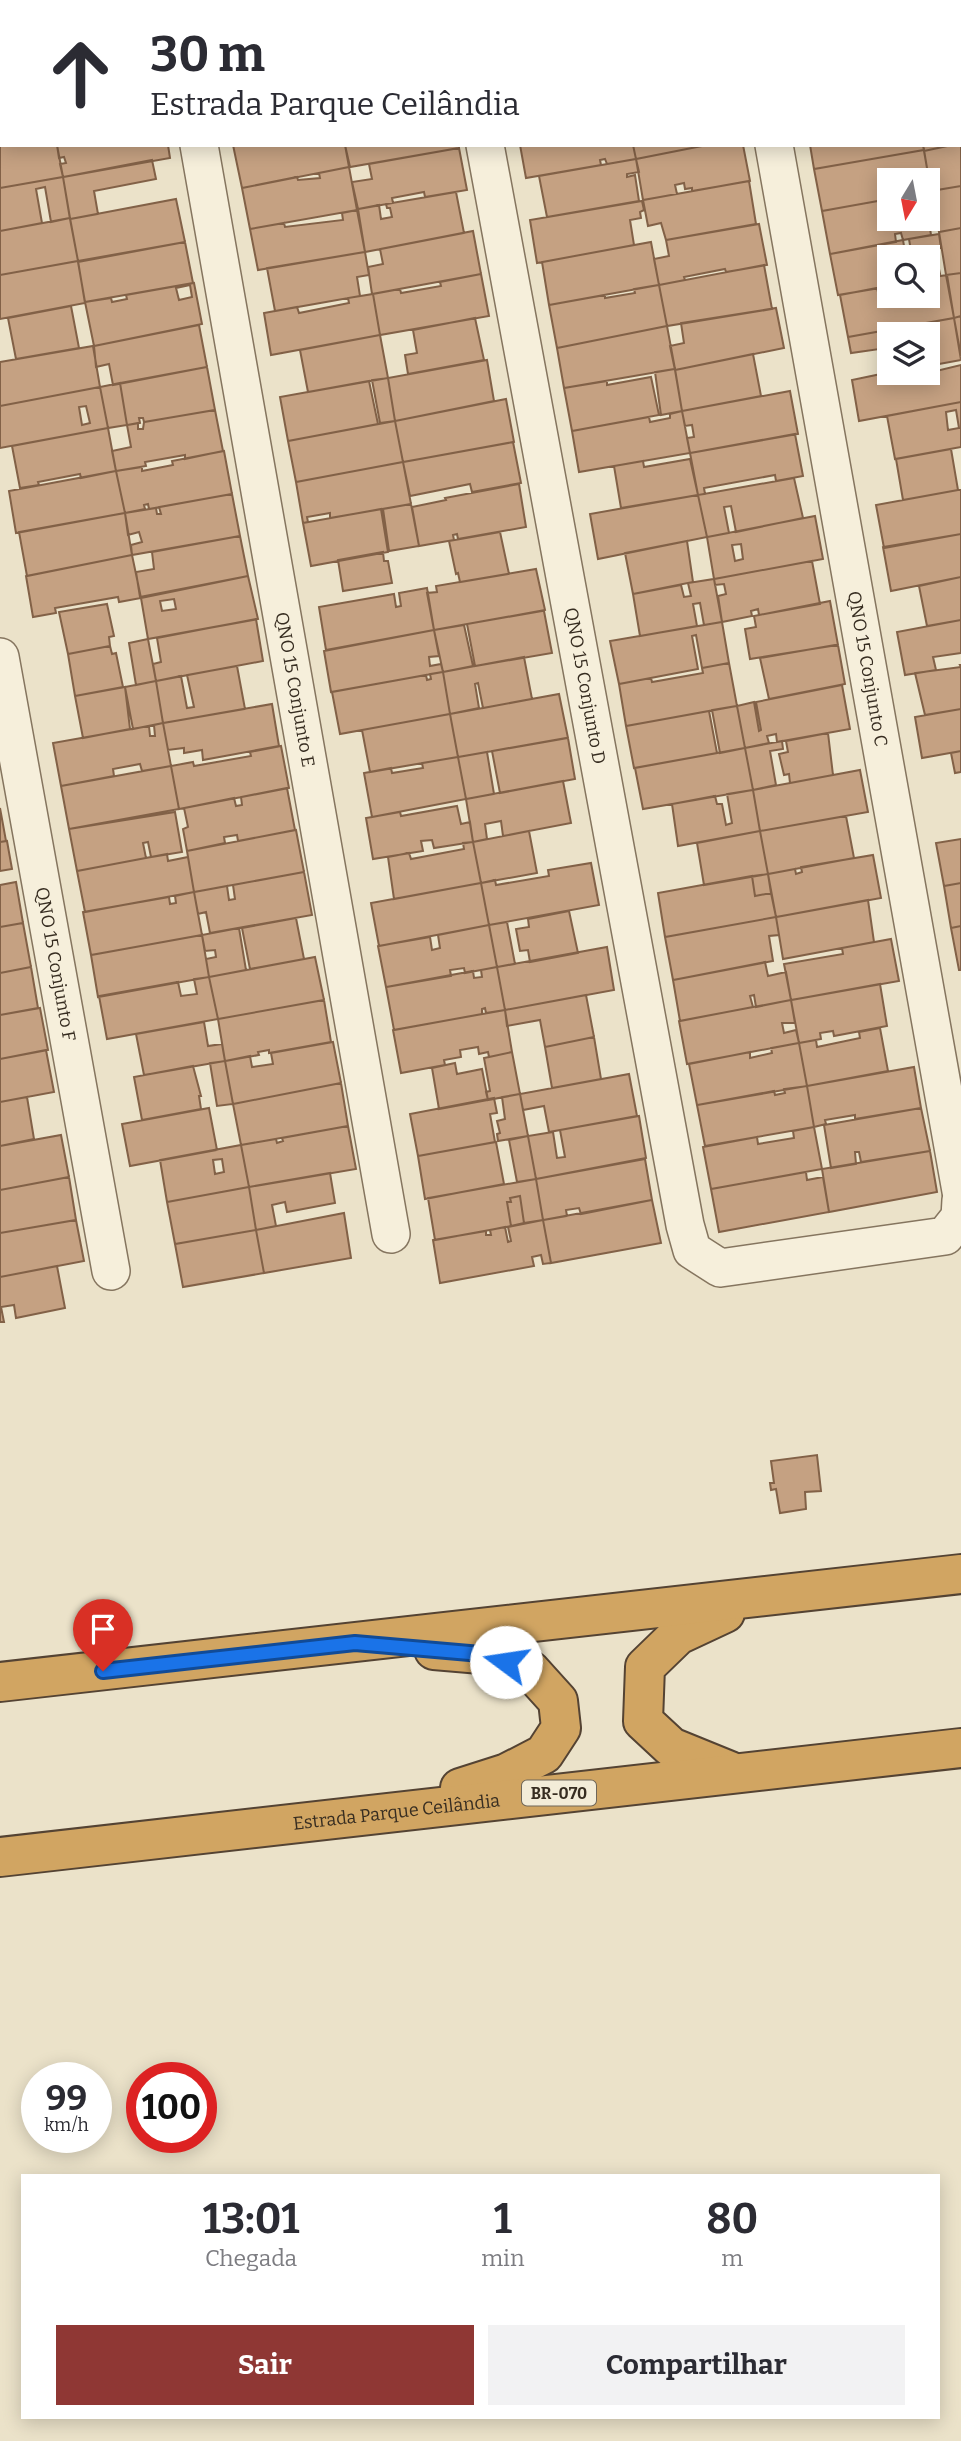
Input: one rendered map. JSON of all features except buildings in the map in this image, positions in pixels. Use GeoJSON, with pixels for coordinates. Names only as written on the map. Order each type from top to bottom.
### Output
{"type":"FeatureCollection","features":[{"type":"Feature","properties":{"kind":"highway"},"geometry":{"type":"LineString","coordinates":[[0,1682],[961,1574]]}},
{"type":"Feature","properties":{"kind":"highway"},"geometry":{"type":"LineString","coordinates":[[734,1773],[671,1747],[643,1721],[645,1667],[678,1635],[756,1599]]}},
{"type":"Feature","properties":{"kind":"highway"},"geometry":{"type":"LineString","coordinates":[[355,1643],[481,1654],[530,1670],[558,1701],[561,1728],[544,1754],[507,1773],[385,1813]]}},
{"type":"Feature","properties":{"kind":"highway","name":"Estrada Parque Ceilândia"},"geometry":{"type":"LineString","coordinates":[[0,1857],[961,1748]]}},
{"type":"Feature","properties":{"kind":"street","name":"QNO 15 Conjunto E"},"geometry":{"type":"LineString","coordinates":[[199,147],[391,1234]]}},
{"type":"Feature","properties":{"kind":"street","name":"QNO 15 Conjunto D"},"geometry":{"type":"LineString","coordinates":[[485,147],[685,1225],[692,1250],[720,1268],[945,1236],[960,1217],[961,1200]]}},
{"type":"Feature","properties":{"kind":"street","name":"QNO 15 Conjunto C"},"geometry":{"type":"LineString","coordinates":[[774,147],[961,1191]]}},
{"type":"Feature","properties":{"kind":"street","name":"QNO 15 Conjunto F"},"geometry":{"type":"LineString","coordinates":[[0,657],[111,1272]]}},
{"type":"Feature","properties":{"kind":"route"},"geometry":{"type":"LineString","coordinates":[[103,1671],[355,1643],[481,1654],[506,1662]]}}]}
